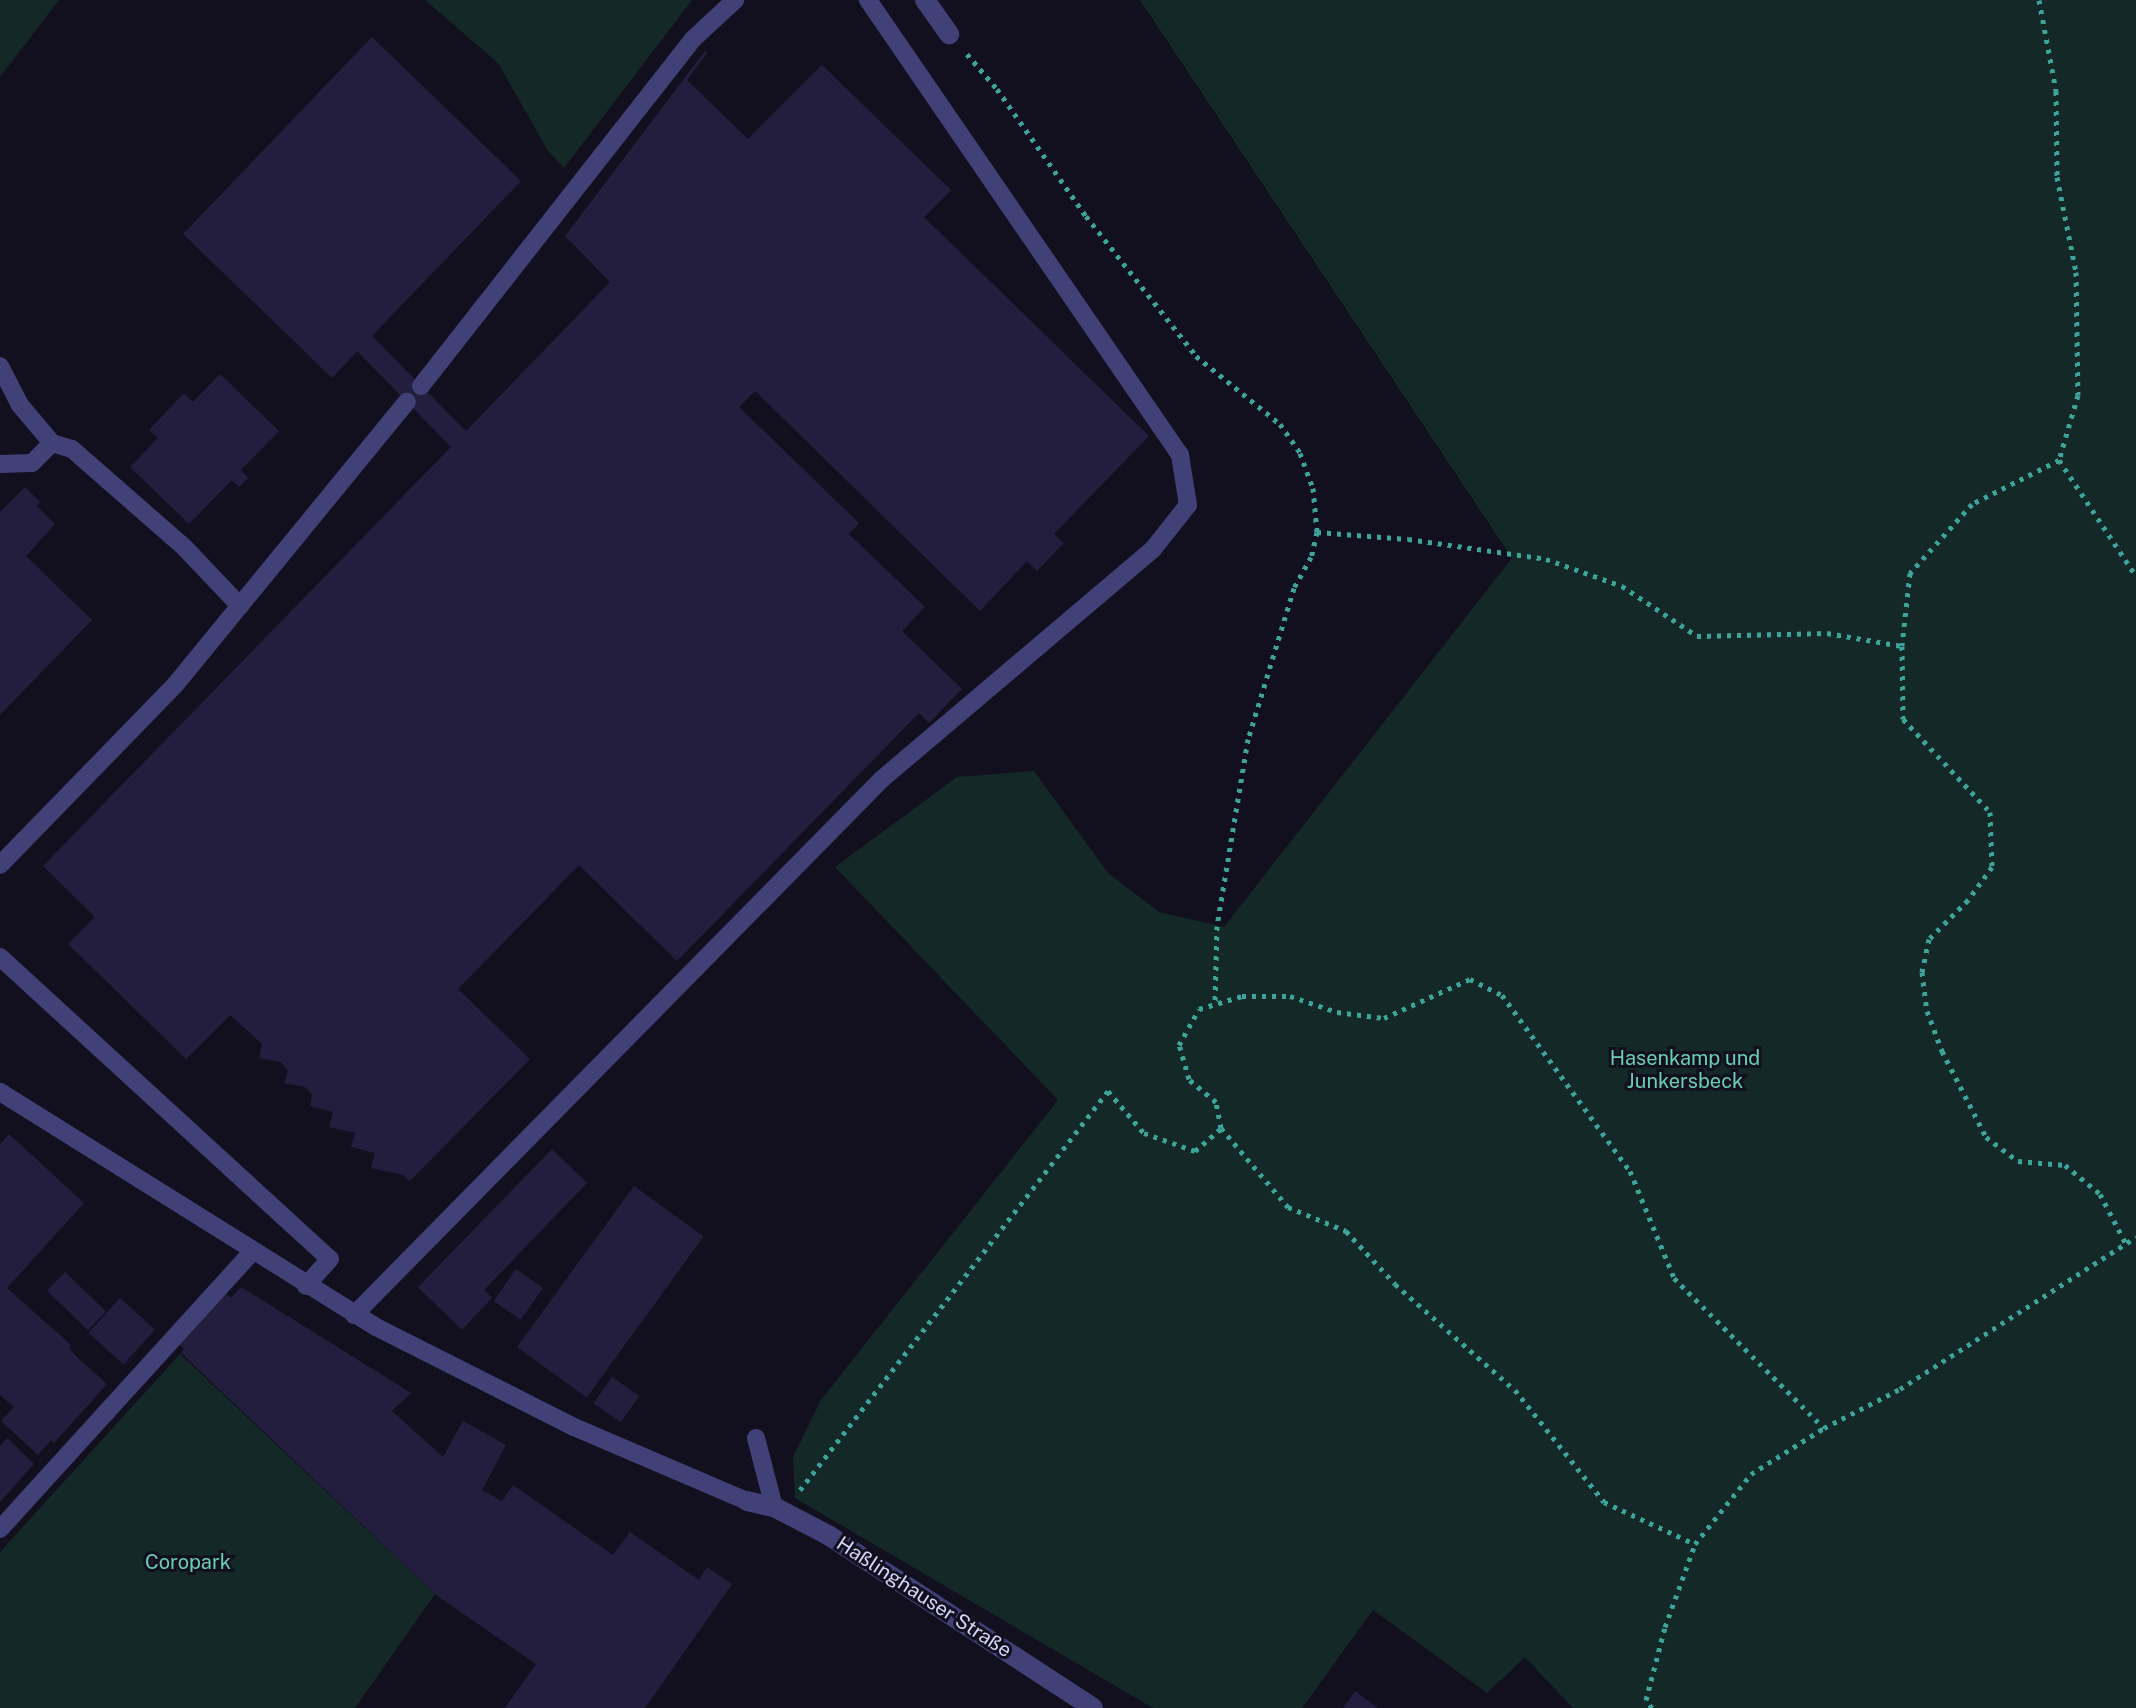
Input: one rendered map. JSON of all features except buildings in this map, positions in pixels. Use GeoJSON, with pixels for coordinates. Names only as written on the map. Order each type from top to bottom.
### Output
{"type":"FeatureCollection","features":[{"type":"Feature","properties":{"kind":"street"},"geometry":{"type":"LineString","coordinates":[[925,0],[949,34]]}},
{"type":"Feature","properties":{"kind":"street","name":"Haßlinghauser Straße"},"geometry":{"type":"LineString","coordinates":[[747,1501],[778,1509],[828,1535],[1093,1708]]}},
{"type":"Feature","properties":{"kind":"lane"},"geometry":{"type":"LineString","coordinates":[[421,386],[692,40],[735,0]]}},
{"type":"Feature","properties":{"kind":"lane"},"geometry":{"type":"LineString","coordinates":[[354,1315],[882,779],[1153,549],[1188,505],[1180,455],[868,0]]}},
{"type":"Feature","properties":{"kind":"lane"},"geometry":{"type":"LineString","coordinates":[[0,366],[20,405],[52,443],[72,449],[185,548],[240,606]]}},
{"type":"Feature","properties":{"kind":"lane"},"geometry":{"type":"LineString","coordinates":[[0,865],[175,685],[407,402]]}},
{"type":"Feature","properties":{"kind":"lane"},"geometry":{"type":"LineString","coordinates":[[0,464],[32,463],[52,443]]}},
{"type":"Feature","properties":{"kind":"lane"},"geometry":{"type":"LineString","coordinates":[[0,957],[330,1259],[306,1286]]}},
{"type":"Feature","properties":{"kind":"lane"},"geometry":{"type":"LineString","coordinates":[[0,1092],[251,1253],[354,1315],[574,1427],[747,1501]]}},
{"type":"Feature","properties":{"kind":"lane"},"geometry":{"type":"LineString","coordinates":[[0,1529],[251,1253]]}},
{"type":"Feature","properties":{"kind":"lane"},"geometry":{"type":"LineString","coordinates":[[756,1438],[778,1509]]}},
{"type":"Feature","properties":{"kind":"path"},"geometry":{"type":"LineString","coordinates":[[2039,0],[2056,91],[2057,177],[2076,272],[2078,395],[2059,460],[1972,504],[1910,573],[1902,646],[1903,719],[1990,812],[1992,867],[1968,900],[1929,939],[1922,972],[1927,1011],[1986,1137],[2018,1161],[2065,1165],[2100,1194],[2126,1244]]}},
{"type":"Feature","properties":{"kind":"path"},"geometry":{"type":"LineString","coordinates":[[2059,460],[2136,576]]}},
{"type":"Feature","properties":{"kind":"path"},"geometry":{"type":"LineString","coordinates":[[1317,532],[1408,539],[1546,559],[1622,586],[1697,636],[1827,633],[1902,646]]}},
{"type":"Feature","properties":{"kind":"path"},"geometry":{"type":"LineString","coordinates":[[1215,1004],[1217,926]]}},
{"type":"Feature","properties":{"kind":"path"},"geometry":{"type":"LineString","coordinates":[[1695,1544],[1604,1502],[1515,1390],[1395,1284],[1346,1231],[1288,1207],[1221,1128],[1216,1102],[1189,1079],[1179,1045],[1199,1009],[1242,996],[1290,996],[1337,1012],[1384,1018],[1470,979],[1502,995],[1630,1171],[1674,1278],[1824,1428]]}},
{"type":"Feature","properties":{"kind":"path"},"geometry":{"type":"LineString","coordinates":[[778,1509],[1108,1091],[1144,1133],[1195,1151],[1221,1128]]}},
{"type":"Feature","properties":{"kind":"path"},"geometry":{"type":"LineString","coordinates":[[1652,1708],[1646,1700],[1665,1627],[1695,1544],[1751,1474],[1824,1428],[1900,1389],[2136,1237]]}},
{"type":"Feature","properties":{"kind":"green space"},"geometry":{"type":"Polygon","coordinates":[[[0,0],[59,0],[0,77],[0,0]]]}},
{"type":"Feature","properties":{"kind":"green space"},"geometry":{"type":"Polygon","coordinates":[[[425,0],[692,0],[564,168],[548,151],[498,63],[425,0]]]}},
{"type":"Feature","properties":{"kind":"green space","name":"Hasenkamp und Junkersbeck"},"geometry":{"type":"Polygon","coordinates":[[[1140,0],[2136,0],[2136,1708],[1573,1708],[1525,1657],[1487,1693],[1373,1610],[1302,1708],[1153,1708],[795,1498],[793,1457],[821,1400],[1058,1100],[835,867],[957,777],[1034,771],[1108,873],[1159,912],[1224,927],[1512,558],[1140,0]]]}},
{"type":"Feature","properties":{"kind":"green space","name":"Coropark"},"geometry":{"type":"Polygon","coordinates":[[[180,1354],[435,1594],[355,1708],[0,1708],[0,1552],[180,1354]]]}}]}
